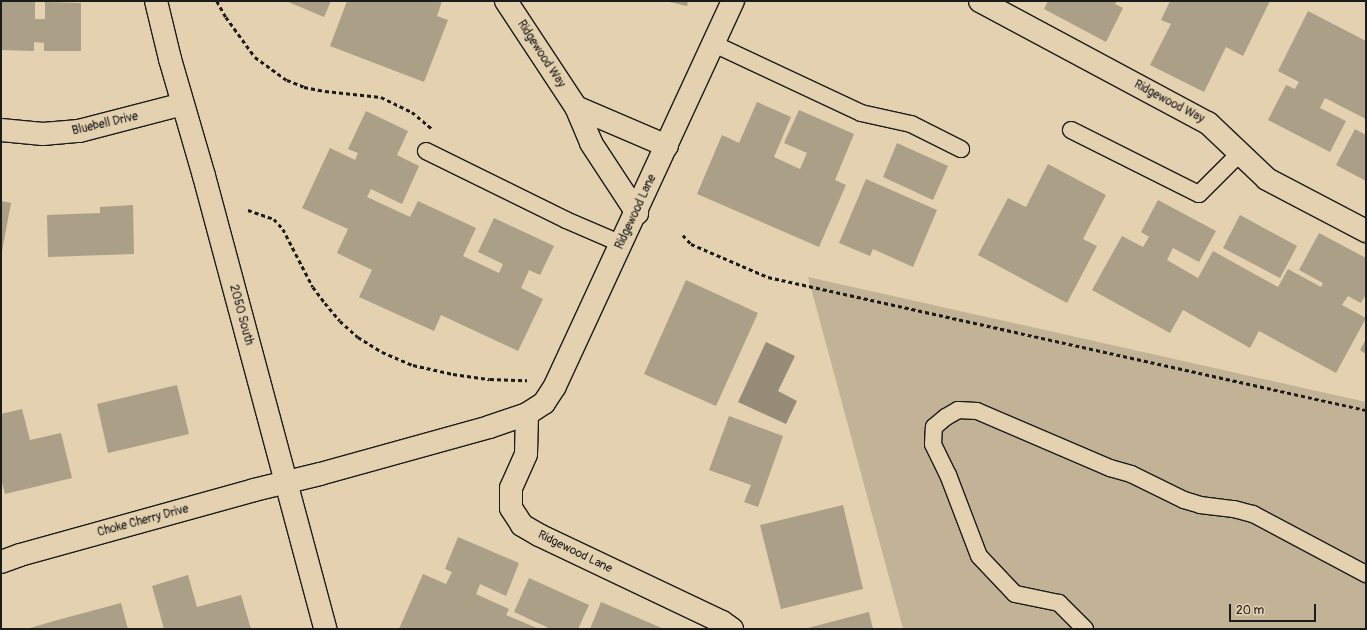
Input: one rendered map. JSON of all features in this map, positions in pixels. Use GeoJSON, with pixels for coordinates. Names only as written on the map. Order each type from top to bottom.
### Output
{"type":"FeatureCollection","features":[{"type":"Feature","properties":{"kind":"street","name":"2050 South"},"geometry":{"type":"LineString","coordinates":[[156,1],[170,59],[204,176],[325,629]]}},
{"type":"Feature","properties":{"kind":"street","name":"Ridgewood Way"},"geometry":{"type":"LineString","coordinates":[[506,1],[576,107],[591,144],[637,213]]}},
{"type":"Feature","properties":{"kind":"street","name":"Ridgewood Lane"},"geometry":{"type":"LineString","coordinates":[[285,483],[489,427],[526,414],[544,403],[555,386],[637,213],[733,1]]}},
{"type":"Feature","properties":{"kind":"street","name":"Ridgewood Way"},"geometry":{"type":"LineString","coordinates":[[980,1],[1208,123],[1267,179],[1366,231]]}},
{"type":"Feature","properties":{"kind":"street","name":"Bluebell Drive"},"geometry":{"type":"LineString","coordinates":[[1,130],[43,134],[79,131],[183,104]]}},
{"type":"Feature","properties":{"kind":"street"},"geometry":{"type":"LineString","coordinates":[[576,107],[667,146]]}},
{"type":"Feature","properties":{"kind":"street","name":"Ridgewood Lane"},"geometry":{"type":"LineString","coordinates":[[526,414],[526,454],[511,488],[511,508],[522,525],[539,535],[722,622],[732,629]]}},
{"type":"Feature","properties":{"kind":"street","name":"Choke Cherry Drive"},"geometry":{"type":"LineString","coordinates":[[1,562],[28,553],[285,483]]}},
{"type":"Feature","properties":{"kind":"lane"},"geometry":{"type":"LineString","coordinates":[[714,44],[861,112],[912,124],[961,150]]}},
{"type":"Feature","properties":{"kind":"lane"},"geometry":{"type":"LineString","coordinates":[[1071,130],[1199,194],[1240,153]]}},
{"type":"Feature","properties":{"kind":"lane"},"geometry":{"type":"LineString","coordinates":[[426,152],[566,220],[622,244]]}},
{"type":"Feature","properties":{"kind":"lane"},"geometry":{"type":"LineString","coordinates":[[1085,629],[1059,603],[1015,594],[979,556],[948,475],[933,444],[934,428],[946,417],[958,410],[977,411],[1110,468],[1131,474],[1184,500],[1200,505],[1234,509],[1253,514],[1366,574]]}},
{"type":"Feature","properties":{"kind":"path"},"geometry":{"type":"LineString","coordinates":[[217,1],[242,40],[255,57],[269,68],[287,80],[304,87],[381,97],[412,112],[428,124],[445,143],[443,160]]}},
{"type":"Feature","properties":{"kind":"path"},"geometry":{"type":"LineString","coordinates":[[248,210],[274,219],[283,229],[313,287],[325,303],[340,321],[358,337],[382,352],[413,364],[453,374],[490,379],[529,380],[555,386]]}},
{"type":"Feature","properties":{"kind":"path"},"geometry":{"type":"LineString","coordinates":[[683,235],[691,244],[768,277],[1366,410]]}},
{"type":"Feature","properties":{"kind":"shaded area"},"geometry":{"type":"Polygon","coordinates":[[[808,277],[1366,402],[1366,629],[903,629],[808,277]]]}},
{"type":"Feature","properties":{"kind":"shaded area"},"geometry":{"type":"Polygon","coordinates":[[[766,342],[795,356],[778,391],[797,401],[786,424],[738,402],[766,342]]]}},
{"type":"Feature","properties":{"kind":"building"},"geometry":{"type":"Polygon","coordinates":[[[286,1],[331,1],[324,17],[286,1]]]}},
{"type":"Feature","properties":{"kind":"building"},"geometry":{"type":"Polygon","coordinates":[[[347,1],[442,1],[437,16],[448,20],[424,82],[330,46],[347,1]]]}},
{"type":"Feature","properties":{"kind":"building"},"geometry":{"type":"Polygon","coordinates":[[[665,1],[688,1],[687,6],[665,1]]]}},
{"type":"Feature","properties":{"kind":"building"},"geometry":{"type":"Polygon","coordinates":[[[1048,1],[1117,1],[1115,4],[1123,8],[1106,42],[1044,9],[1048,1]]]}},
{"type":"Feature","properties":{"kind":"building"},"geometry":{"type":"Polygon","coordinates":[[[1170,1],[1270,1],[1243,56],[1226,47],[1204,92],[1150,65],[1171,24],[1161,20],[1170,1]]]}},
{"type":"Feature","properties":{"kind":"building"},"geometry":{"type":"Polygon","coordinates":[[[1,2],[35,2],[35,19],[45,19],[45,2],[81,3],[81,51],[44,51],[44,43],[34,42],[34,51],[1,50],[1,2]]]}},
{"type":"Feature","properties":{"kind":"building"},"geometry":{"type":"Polygon","coordinates":[[[1308,11],[1366,41],[1366,119],[1325,98],[1320,108],[1346,121],[1330,152],[1268,120],[1286,85],[1295,89],[1299,82],[1278,71],[1308,11]]]}},
{"type":"Feature","properties":{"kind":"building"},"geometry":{"type":"Polygon","coordinates":[[[757,102],[791,117],[774,157],[800,169],[807,153],[784,143],[799,110],[854,134],[835,180],[846,185],[819,247],[697,194],[722,135],[739,143],[757,102]]]}},
{"type":"Feature","properties":{"kind":"building"},"geometry":{"type":"Polygon","coordinates":[[[366,111],[408,131],[397,155],[419,166],[402,204],[371,189],[367,197],[410,217],[418,201],[476,228],[463,256],[499,273],[503,264],[478,252],[494,218],[554,246],[540,275],[529,270],[521,288],[543,299],[518,351],[441,315],[434,331],[359,297],[372,270],[337,253],[348,229],[302,208],[330,148],[355,160],[358,153],[348,149],[366,111]]]}},
{"type":"Feature","properties":{"kind":"building"},"geometry":{"type":"Polygon","coordinates":[[[1355,129],[1366,135],[1366,181],[1336,165],[1355,129]]]}},
{"type":"Feature","properties":{"kind":"building"},"geometry":{"type":"Polygon","coordinates":[[[897,143],[948,166],[933,200],[883,177],[897,143]]]}},
{"type":"Feature","properties":{"kind":"building"},"geometry":{"type":"Polygon","coordinates":[[[1048,164],[1106,195],[1083,239],[1097,246],[1067,303],[978,255],[1008,198],[1026,207],[1048,164]]]}},
{"type":"Feature","properties":{"kind":"building"},"geometry":{"type":"Polygon","coordinates":[[[866,179],[937,210],[913,267],[873,249],[870,256],[839,243],[866,179]]]}},
{"type":"Feature","properties":{"kind":"building"},"geometry":{"type":"Polygon","coordinates":[[[1158,200],[1216,231],[1199,262],[1173,248],[1167,260],[1198,278],[1213,251],[1278,287],[1288,269],[1321,287],[1323,283],[1299,270],[1319,233],[1366,258],[1366,294],[1361,303],[1348,296],[1342,305],[1366,318],[1336,373],[1259,331],[1250,348],[1183,310],[1170,333],[1092,290],[1122,236],[1143,247],[1149,237],[1141,232],[1158,200]]]}},
{"type":"Feature","properties":{"kind":"building"},"geometry":{"type":"Polygon","coordinates":[[[1,201],[11,203],[2,251],[1,251],[1,201]]]}},
{"type":"Feature","properties":{"kind":"building"},"geometry":{"type":"Polygon","coordinates":[[[133,205],[134,254],[48,257],[47,215],[100,213],[100,207],[133,205]]]}},
{"type":"Feature","properties":{"kind":"building"},"geometry":{"type":"Polygon","coordinates":[[[1240,215],[1297,246],[1280,278],[1223,248],[1240,215]]]}},
{"type":"Feature","properties":{"kind":"building"},"geometry":{"type":"Polygon","coordinates":[[[686,280],[758,313],[716,406],[644,374],[686,280]]]}},
{"type":"Feature","properties":{"kind":"building"},"geometry":{"type":"Polygon","coordinates":[[[1366,339],[1366,354],[1360,350],[1366,339]]]}},
{"type":"Feature","properties":{"kind":"building"},"geometry":{"type":"Polygon","coordinates":[[[177,385],[189,434],[108,453],[97,404],[177,385]]]}},
{"type":"Feature","properties":{"kind":"building"},"geometry":{"type":"Polygon","coordinates":[[[22,409],[30,440],[61,433],[72,478],[5,494],[1,479],[1,414],[22,409]]]}},
{"type":"Feature","properties":{"kind":"building"},"geometry":{"type":"Polygon","coordinates":[[[729,416],[783,436],[758,507],[744,502],[751,485],[709,470],[729,416]]]}},
{"type":"Feature","properties":{"kind":"building"},"geometry":{"type":"Polygon","coordinates":[[[843,505],[863,589],[781,609],[760,525],[843,505]]]}},
{"type":"Feature","properties":{"kind":"building"},"geometry":{"type":"Polygon","coordinates":[[[458,537],[519,563],[506,596],[480,584],[476,594],[509,609],[506,615],[539,629],[399,629],[423,574],[446,584],[452,572],[445,569],[458,537]]]}},
{"type":"Feature","properties":{"kind":"building"},"geometry":{"type":"Polygon","coordinates":[[[188,575],[197,607],[241,595],[251,629],[164,629],[152,586],[188,575]]]}},
{"type":"Feature","properties":{"kind":"building"},"geometry":{"type":"Polygon","coordinates":[[[529,578],[589,605],[578,629],[551,629],[514,612],[529,578]]]}},
{"type":"Feature","properties":{"kind":"building"},"geometry":{"type":"Polygon","coordinates":[[[601,602],[664,629],[590,629],[601,602]]]}},
{"type":"Feature","properties":{"kind":"building"},"geometry":{"type":"Polygon","coordinates":[[[121,603],[128,629],[27,629],[54,621],[121,603]]]}},
{"type":"Feature","properties":{"kind":"building"},"geometry":{"type":"Polygon","coordinates":[[[869,612],[873,629],[808,629],[808,628],[869,612]]]}}]}
